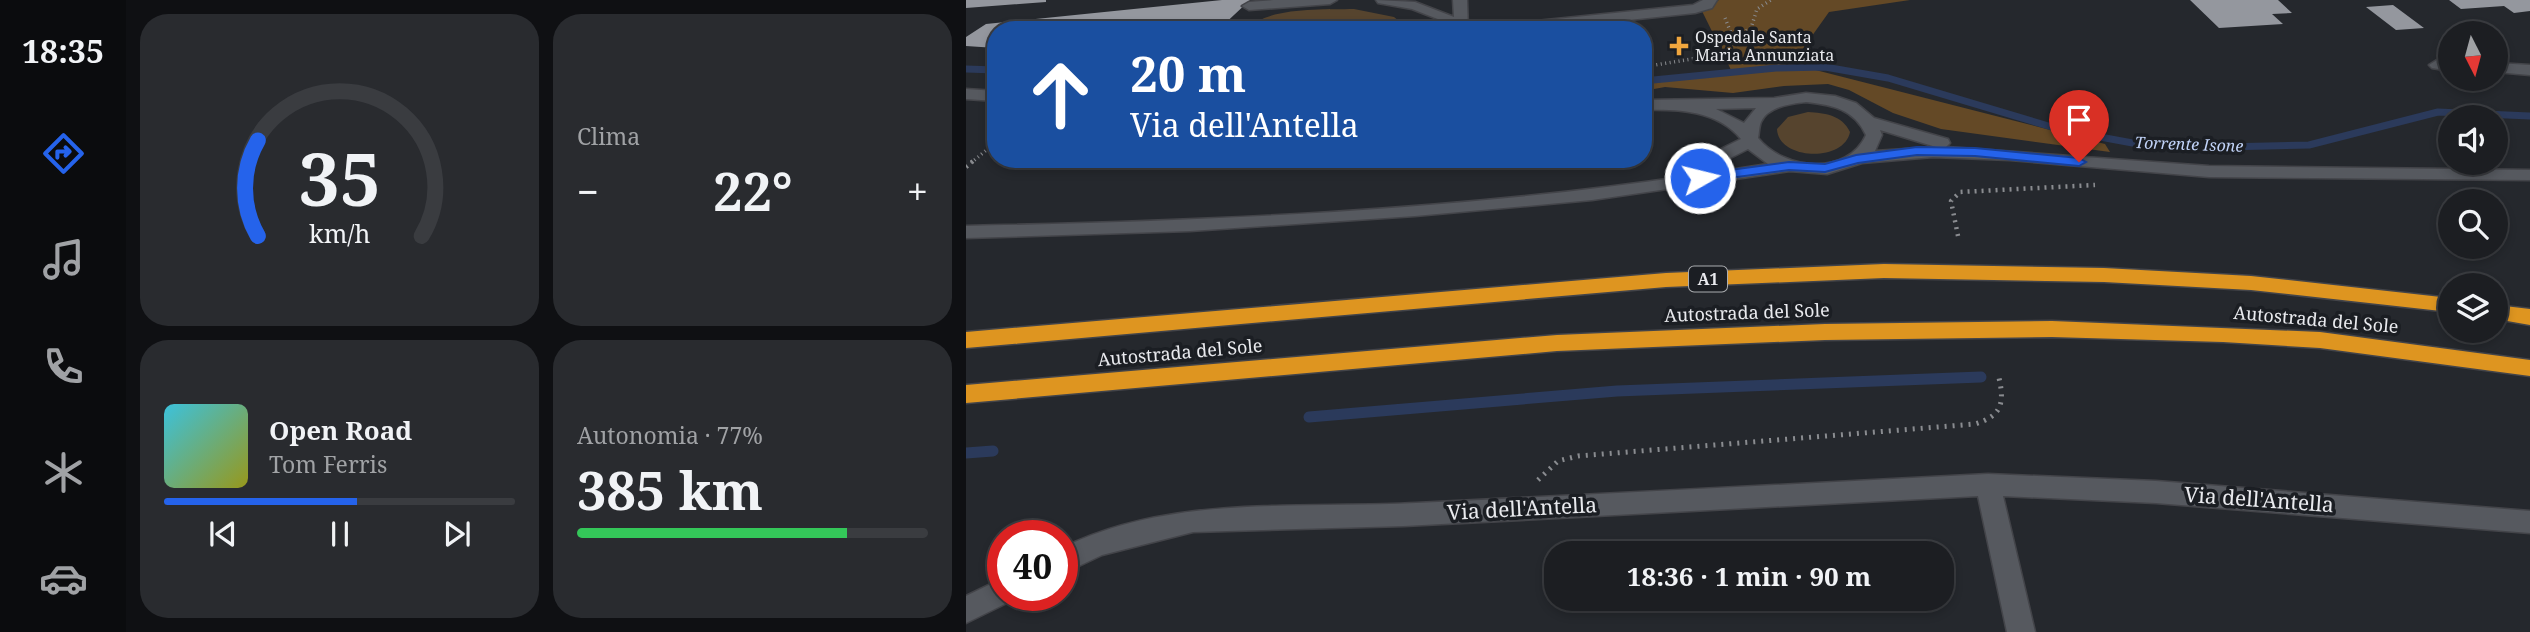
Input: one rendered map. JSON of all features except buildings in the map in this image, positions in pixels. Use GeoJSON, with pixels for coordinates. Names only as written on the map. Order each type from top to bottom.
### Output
{"type":"FeatureCollection","features":[{"type":"Feature","properties":{"kind":"highway","name":"Autostrada del Sole"},"geometry":{"type":"LineString","coordinates":[[966,340],[1666,281],[1884,271],[2104,275],[2238,282],[2438,303]]}},
{"type":"Feature","properties":{"kind":"highway"},"geometry":{"type":"LineString","coordinates":[[2508,314],[2530,317]]}},
{"type":"Feature","properties":{"kind":"highway","name":"Autostrada del Sole"},"geometry":{"type":"LineString","coordinates":[[966,394],[1557,343],[1825,332],[2052,329],[2223,334],[2320,340],[2530,368]]}},
{"type":"Feature","properties":{"kind":"street"},"geometry":{"type":"LineString","coordinates":[[1249,6],[1330,0]]}},
{"type":"Feature","properties":{"kind":"street"},"geometry":{"type":"LineString","coordinates":[[1383,0],[1415,6],[1446,21]]}},
{"type":"Feature","properties":{"kind":"street"},"geometry":{"type":"LineString","coordinates":[[1457,21],[1460,0]]}},
{"type":"Feature","properties":{"kind":"street"},"geometry":{"type":"LineString","coordinates":[[1577,21],[1695,9],[1707,5],[1710,0]]}},
{"type":"Feature","properties":{"kind":"street"},"geometry":{"type":"LineString","coordinates":[[1430,2],[1451,21]]}},
{"type":"Feature","properties":{"kind":"street"},"geometry":{"type":"LineString","coordinates":[[2508,69],[2530,70]]}},
{"type":"Feature","properties":{"kind":"street"},"geometry":{"type":"LineString","coordinates":[[966,94],[987,95]]}},
{"type":"Feature","properties":{"kind":"street"},"geometry":{"type":"LineString","coordinates":[[1652,105],[1775,103],[1801,98],[1829,100],[1854,108],[1870,122],[1934,141],[1999,153],[2099,164],[2232,172],[2530,175]]}},
{"type":"Feature","properties":{"kind":"street"},"geometry":{"type":"LineString","coordinates":[[1751,139],[1754,118],[1775,103]]}},
{"type":"Feature","properties":{"kind":"street"},"geometry":{"type":"LineString","coordinates":[[1670,104],[1730,120],[1770,159],[1789,166]]}},
{"type":"Feature","properties":{"kind":"street"},"geometry":{"type":"LineString","coordinates":[[1856,159],[1873,142],[1870,122]]}},
{"type":"Feature","properties":{"kind":"street"},"geometry":{"type":"LineString","coordinates":[[1634,188],[1689,172],[1751,139]]}},
{"type":"Feature","properties":{"kind":"street"},"geometry":{"type":"LineString","coordinates":[[966,232],[1080,230],[1241,221],[1565,197],[1789,166],[1825,168],[1856,159],[1917,151],[1999,153]]}},
{"type":"Feature","properties":{"kind":"street"},"geometry":{"type":"LineString","coordinates":[[1988,485],[2021,632]]}},
{"type":"Feature","properties":{"kind":"street","name":"Via dell'Antella"},"geometry":{"type":"LineString","coordinates":[[1078,554],[1097,544],[1193,521],[1404,515],[1988,485],[2156,492],[2530,522]]}},
{"type":"Feature","properties":{"kind":"street"},"geometry":{"type":"LineString","coordinates":[[966,610],[987,600]]}},
{"type":"Feature","properties":{"kind":"path"},"geometry":{"type":"LineString","coordinates":[[1652,66],[1728,53],[1734,38],[1745,34],[1752,27],[1757,9],[1771,0]]}},
{"type":"Feature","properties":{"kind":"path"},"geometry":{"type":"LineString","coordinates":[[966,167],[987,150]]}},
{"type":"Feature","properties":{"kind":"path"},"geometry":{"type":"LineString","coordinates":[[1958,236],[1951,201],[1960,192],[2092,187],[2099,182]]}},
{"type":"Feature","properties":{"kind":"path"},"geometry":{"type":"LineString","coordinates":[[1537,508],[1538,480],[1558,461],[1578,456],[1975,424],[1989,421],[1999,414],[2003,405],[1999,378]]}},
{"type":"Feature","properties":{"kind":"shaded area"},"geometry":{"type":"Polygon","coordinates":[[[1719,0],[1910,0],[1829,12],[1792,64],[2105,144],[2110,152],[1941,129],[1893,113],[1849,90],[1828,84],[1784,86],[1733,93],[1665,87],[1652,89],[1652,80],[1731,70],[1701,9],[1719,0]]]}},
{"type":"Feature","properties":{"kind":"shaded area"},"geometry":{"type":"Polygon","coordinates":[[[1354,9],[1394,17],[1399,21],[1258,21],[1282,13],[1354,9]]]}},
{"type":"Feature","properties":{"kind":"shaded area"},"geometry":{"type":"Polygon","coordinates":[[[1808,112],[1838,118],[1850,132],[1845,142],[1825,153],[1799,152],[1788,147],[1780,139],[1777,129],[1788,117],[1808,112]]]}},
{"type":"Feature","properties":{"kind":"waterway","name":"Torrente Isone"},"geometry":{"type":"LineString","coordinates":[[1652,80],[1776,68],[1825,67],[1888,78],[2062,130],[2138,144],[2224,147],[2309,145],[2438,112],[2530,116]]}},
{"type":"Feature","properties":{"kind":"waterway","name":"Torrente Isone"},"geometry":{"type":"LineString","coordinates":[[966,69],[987,70]]}},
{"type":"Feature","properties":{"kind":"waterway"},"geometry":{"type":"LineString","coordinates":[[1309,417],[1617,391],[1981,377]]}},
{"type":"Feature","properties":{"kind":"waterway"},"geometry":{"type":"LineString","coordinates":[[966,453],[993,451]]}},
{"type":"Feature","properties":{"kind":"place","name":"Ospedale Santa Maria Annunziata"},"geometry":{"type":"Point","coordinates":[1679,46]}},
{"type":"Feature","properties":{"kind":"route"},"geometry":{"type":"LineString","coordinates":[[1700,178],[1789,166],[1813,169],[1837,167],[1856,159],[1917,151],[1999,153],[2079,162]]}}]}
